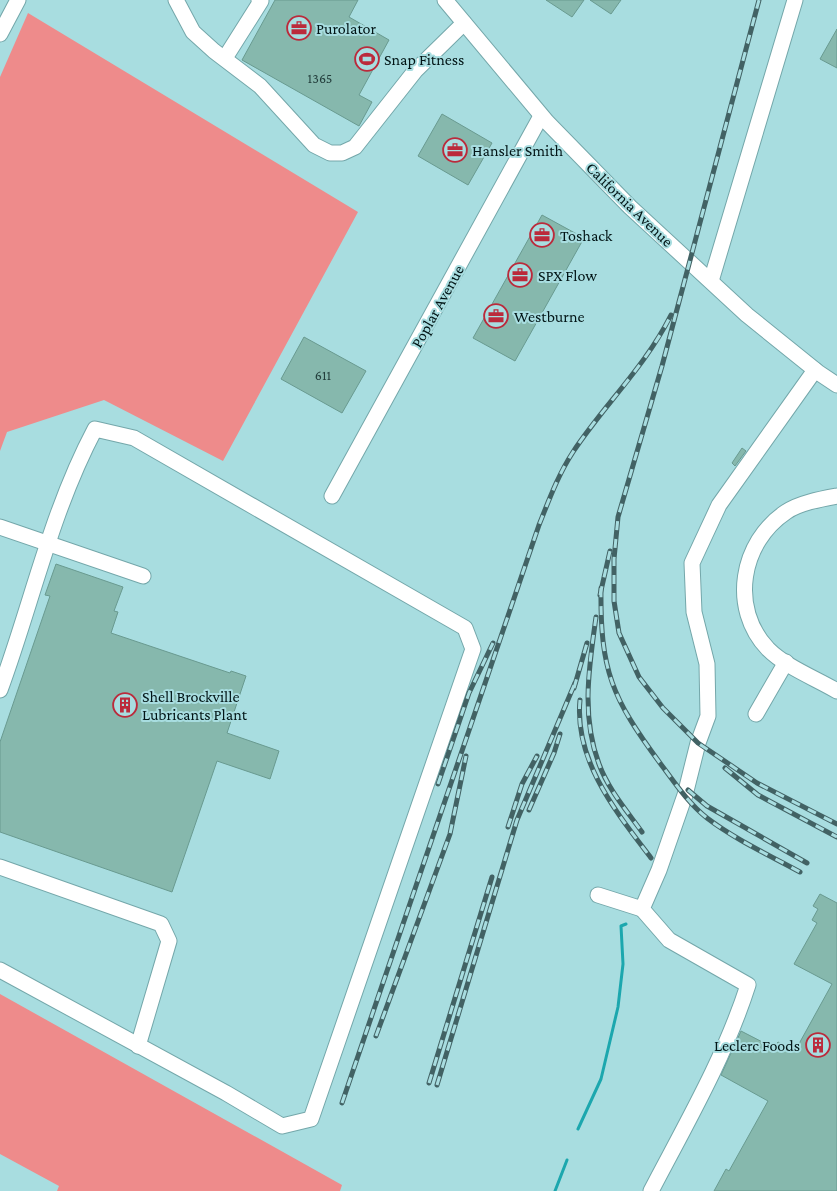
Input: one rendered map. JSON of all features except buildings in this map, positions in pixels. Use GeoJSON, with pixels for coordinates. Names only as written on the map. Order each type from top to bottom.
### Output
{"type":"FeatureCollection","features":[{"type":"Feature","properties":{"kind":"street"},"geometry":{"type":"LineString","coordinates":[[0,34],[18,0]]}},
{"type":"Feature","properties":{"kind":"street"},"geometry":{"type":"LineString","coordinates":[[176,0],[193,32],[260,86],[314,145],[330,153],[342,153],[355,147],[365,137],[415,71],[464,23]]}},
{"type":"Feature","properties":{"kind":"street"},"geometry":{"type":"LineString","coordinates":[[225,58],[261,1],[259,0]]}},
{"type":"Feature","properties":{"kind":"street","name":"California Avenue"},"geometry":{"type":"LineString","coordinates":[[445,0],[542,116],[630,207],[747,315],[815,370],[837,385]]}},
{"type":"Feature","properties":{"kind":"street"},"geometry":{"type":"LineString","coordinates":[[711,282],[795,0]]}},
{"type":"Feature","properties":{"kind":"street","name":"Poplar Avenue"},"geometry":{"type":"LineString","coordinates":[[332,496],[542,116]]}},
{"type":"Feature","properties":{"kind":"street"},"geometry":{"type":"LineString","coordinates":[[642,909],[659,870],[708,716],[707,664],[694,612],[692,563],[719,505],[815,370]]}},
{"type":"Feature","properties":{"kind":"street"},"geometry":{"type":"LineString","coordinates":[[0,690],[46,544],[80,458],[95,429],[134,438],[465,628],[473,649],[311,1119],[282,1126],[0,970]]}},
{"type":"Feature","properties":{"kind":"street"},"geometry":{"type":"LineString","coordinates":[[837,496],[786,512],[757,539],[746,567],[745,608],[754,630],[769,649],[786,662],[837,691]]}},
{"type":"Feature","properties":{"kind":"street"},"geometry":{"type":"LineString","coordinates":[[0,527],[143,576]]}},
{"type":"Feature","properties":{"kind":"street"},"geometry":{"type":"LineString","coordinates":[[756,714],[786,662]]}},
{"type":"Feature","properties":{"kind":"street"},"geometry":{"type":"LineString","coordinates":[[0,867],[161,924],[170,941],[138,1046]]}},
{"type":"Feature","properties":{"kind":"street"},"geometry":{"type":"LineString","coordinates":[[598,894],[642,909],[669,940],[748,985],[738,1015],[704,1090],[651,1191]]}},
{"type":"Feature","properties":{"kind":"shaded area"},"geometry":{"type":"Polygon","coordinates":[[[28,13],[358,212],[223,461],[104,400],[7,432],[0,451],[0,77],[28,13]]]}},
{"type":"Feature","properties":{"kind":"shaded area"},"geometry":{"type":"Polygon","coordinates":[[[0,994],[342,1185],[340,1191],[57,1191],[59,1186],[0,1154],[0,994]]]}},
{"type":"Feature","properties":{"kind":"waterway"},"geometry":{"type":"LineString","coordinates":[[578,1129],[601,1079],[618,1007],[623,964],[621,926],[626,924]]}},
{"type":"Feature","properties":{"kind":"waterway"},"geometry":{"type":"LineString","coordinates":[[555,1191],[567,1160]]}},
{"type":"Feature","properties":{"kind":"railway"},"geometry":{"type":"LineString","coordinates":[[759,0],[662,366],[618,517],[614,559],[614,601],[619,633],[639,677],[663,708],[698,743],[757,783],[837,824]]}},
{"type":"Feature","properties":{"kind":"railway"},"geometry":{"type":"LineString","coordinates":[[342,1103],[550,497],[573,452],[637,369],[661,334],[671,315]]}},
{"type":"Feature","properties":{"kind":"railway"},"geometry":{"type":"LineString","coordinates":[[600,595],[610,551]]}},
{"type":"Feature","properties":{"kind":"railway"},"geometry":{"type":"LineString","coordinates":[[601,588],[603,641],[612,682],[630,720],[644,740],[682,792],[707,818],[741,840],[800,872]]}},
{"type":"Feature","properties":{"kind":"railway"},"geometry":{"type":"LineString","coordinates":[[596,617],[588,691],[588,710],[593,746],[607,782],[642,832]]}},
{"type":"Feature","properties":{"kind":"railway"},"geometry":{"type":"LineString","coordinates":[[438,784],[469,693],[493,643]]}},
{"type":"Feature","properties":{"kind":"railway"},"geometry":{"type":"LineString","coordinates":[[574,688],[587,643]]}},
{"type":"Feature","properties":{"kind":"railway"},"geometry":{"type":"LineString","coordinates":[[437,1085],[517,820],[575,683]]}},
{"type":"Feature","properties":{"kind":"railway"},"geometry":{"type":"LineString","coordinates":[[580,700],[580,722],[584,744],[591,765],[600,785],[612,804],[651,858]]}},
{"type":"Feature","properties":{"kind":"railway"},"geometry":{"type":"LineString","coordinates":[[529,810],[554,753],[560,734]]}},
{"type":"Feature","properties":{"kind":"railway"},"geometry":{"type":"LineString","coordinates":[[376,1036],[450,834],[466,756]]}},
{"type":"Feature","properties":{"kind":"railway"},"geometry":{"type":"LineString","coordinates":[[508,827],[522,784],[537,756]]}},
{"type":"Feature","properties":{"kind":"railway"},"geometry":{"type":"LineString","coordinates":[[725,768],[758,795],[837,837]]}},
{"type":"Feature","properties":{"kind":"railway"},"geometry":{"type":"LineString","coordinates":[[688,790],[707,806],[807,863]]}},
{"type":"Feature","properties":{"kind":"railway"},"geometry":{"type":"LineString","coordinates":[[429,1083],[492,877]]}},
{"type":"Feature","properties":{"kind":"place","name":"Purolator"},"geometry":{"type":"Point","coordinates":[299,28]}},
{"type":"Feature","properties":{"kind":"place","name":"Snap Fitness"},"geometry":{"type":"Point","coordinates":[367,59]}},
{"type":"Feature","properties":{"kind":"place","name":"Hansler Smith"},"geometry":{"type":"Point","coordinates":[455,150]}},
{"type":"Feature","properties":{"kind":"place","name":"Toshack"},"geometry":{"type":"Point","coordinates":[542,235]}},
{"type":"Feature","properties":{"kind":"place","name":"SPX Flow"},"geometry":{"type":"Point","coordinates":[520,275]}},
{"type":"Feature","properties":{"kind":"place","name":"Westburne"},"geometry":{"type":"Point","coordinates":[496,316]}},
{"type":"Feature","properties":{"kind":"place","name":"Shell Brockville Lubricants Plant"},"geometry":{"type":"Point","coordinates":[125,705]}},
{"type":"Feature","properties":{"kind":"place","name":"Leclerc Foods"},"geometry":{"type":"Point","coordinates":[818,1045]}}]}
